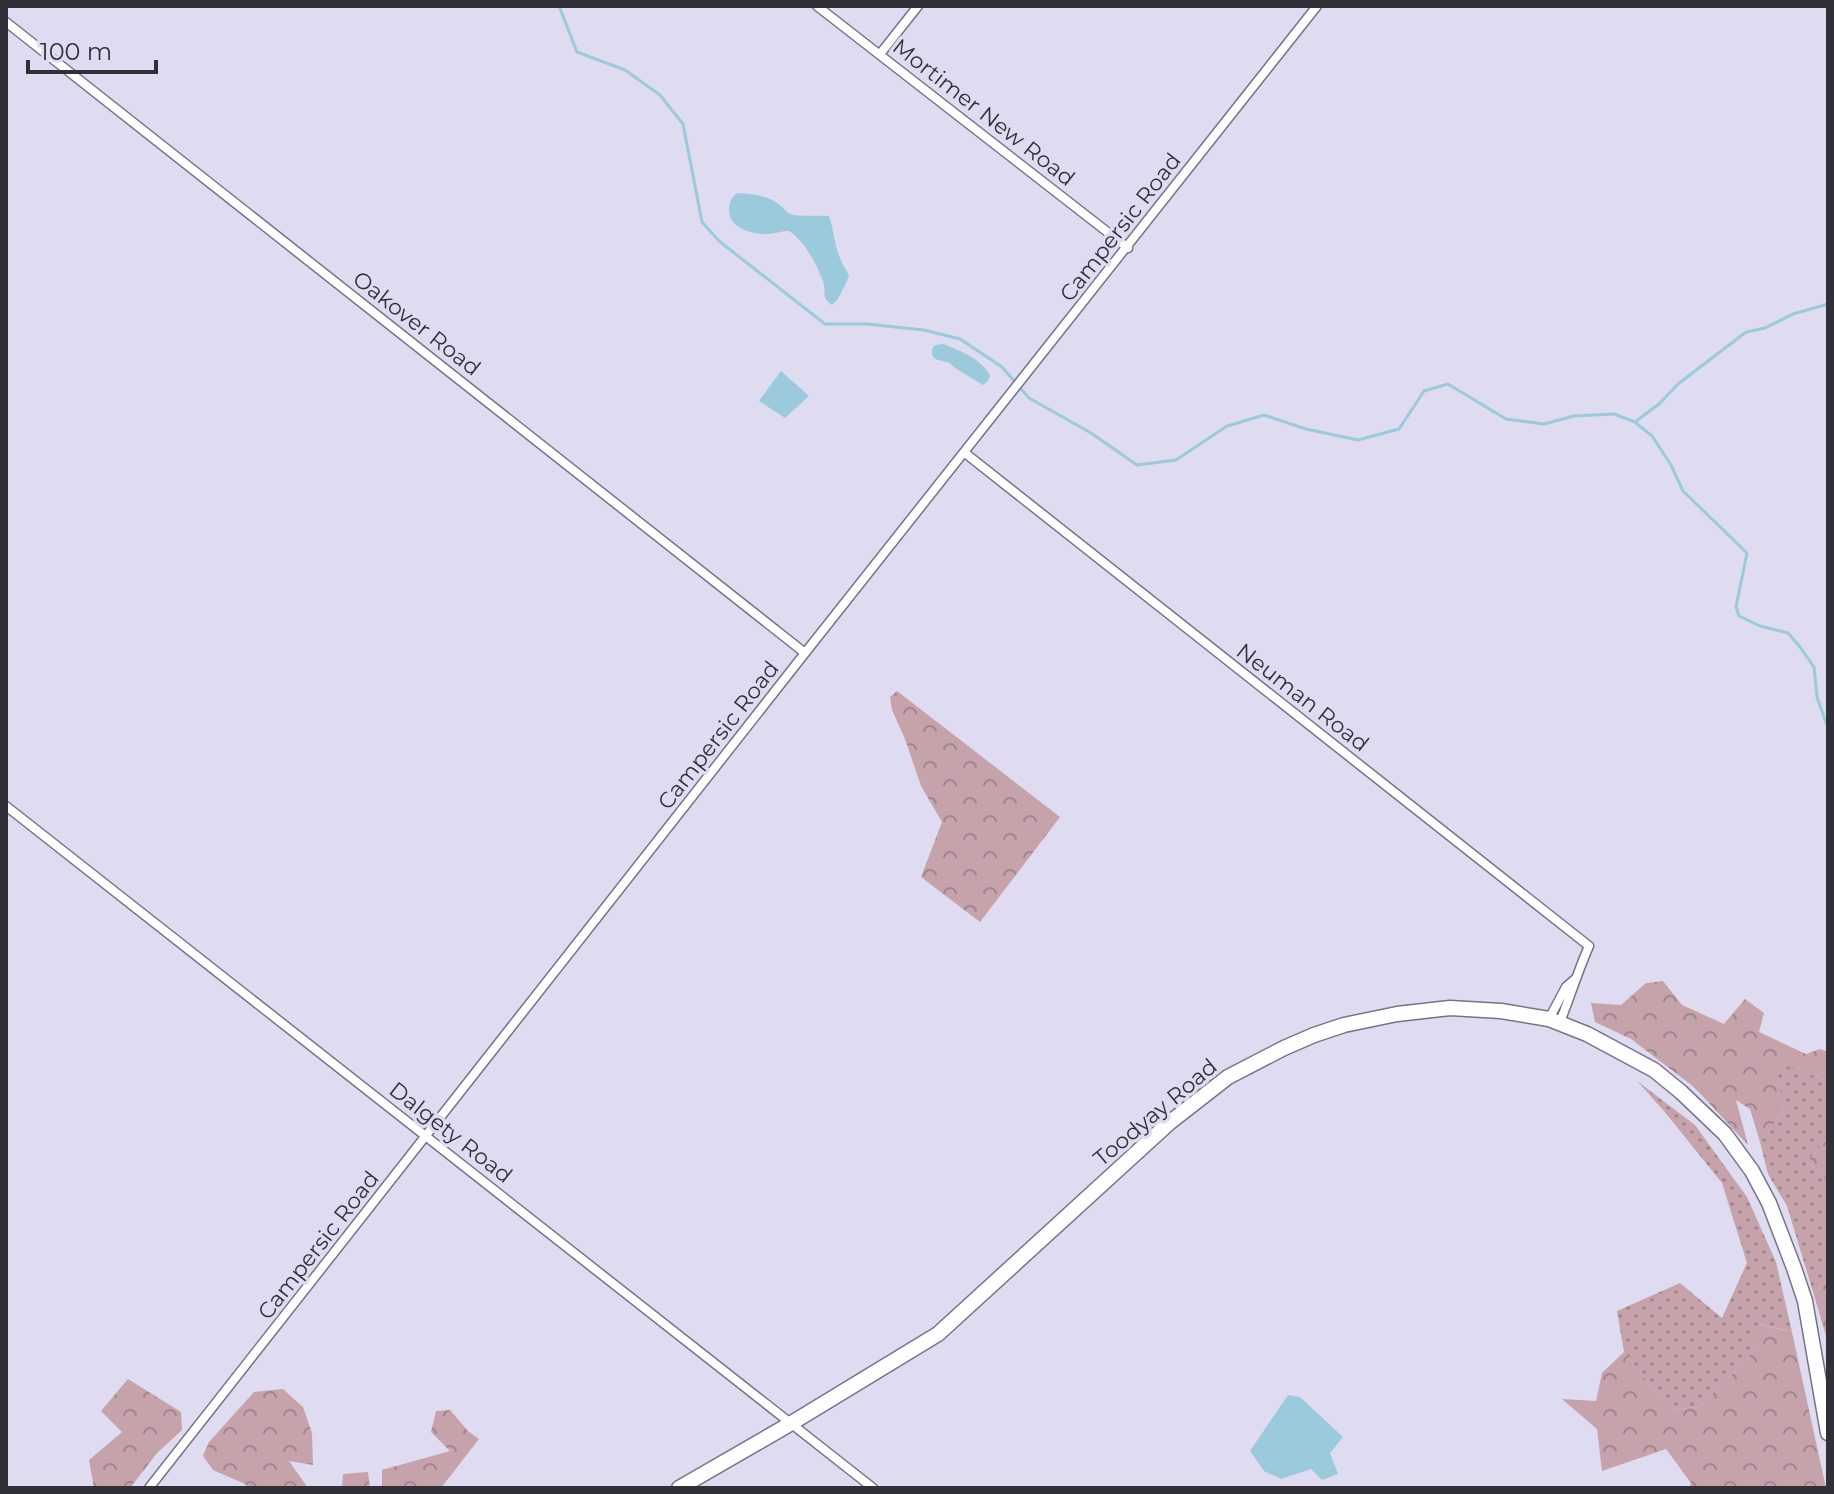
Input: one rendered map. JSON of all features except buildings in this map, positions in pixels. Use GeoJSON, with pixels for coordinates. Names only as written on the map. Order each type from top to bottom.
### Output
{"type":"FeatureCollection","features":[{"type":"Feature","properties":{"kind":"main road","name":"Toodyay Road"},"geometry":{"type":"LineString","coordinates":[[679,1488],[938,1334],[1169,1123],[1228,1077],[1314,1035],[1344,1025],[1397,1014],[1450,1008],[1501,1011],[1555,1020],[1654,1070],[1725,1134],[1752,1171],[1778,1225],[1794,1268],[1805,1301],[1828,1433]]}},
{"type":"Feature","properties":{"kind":"street","name":"Mortimer New Road"},"geometry":{"type":"LineString","coordinates":[[817,6],[1128,248]]}},
{"type":"Feature","properties":{"kind":"street"},"geometry":{"type":"LineString","coordinates":[[880,54],[918,6]]}},
{"type":"Feature","properties":{"kind":"street","name":"Campersic Road"},"geometry":{"type":"LineString","coordinates":[[149,1488],[1317,6]]}},
{"type":"Feature","properties":{"kind":"street","name":"Oakover Road"},"geometry":{"type":"LineString","coordinates":[[6,22],[805,653]]}},
{"type":"Feature","properties":{"kind":"street","name":"Neuman Road"},"geometry":{"type":"LineString","coordinates":[[965,453],[1589,946],[1574,979],[1566,987],[1555,1020]]}},
{"type":"Feature","properties":{"kind":"street","name":"Dalgety Road"},"geometry":{"type":"LineString","coordinates":[[6,806],[873,1488]]}},
{"type":"Feature","properties":{"kind":"green space"},"geometry":{"type":"Polygon","coordinates":[[[897,691],[1060,817],[980,922],[921,877],[942,822],[921,786],[892,710],[890,697],[897,691]]]}},
{"type":"Feature","properties":{"kind":"green space"},"geometry":{"type":"Polygon","coordinates":[[[1663,981],[1682,1005],[1724,1024],[1745,999],[1764,1013],[1759,1032],[1806,1054],[1820,1049],[1828,1052],[1828,1067],[1818,1077],[1777,1063],[1783,1112],[1760,1142],[1750,1109],[1736,1100],[1748,1145],[1694,1087],[1631,1039],[1595,1022],[1591,1003],[1621,1005],[1646,983],[1663,981]]]}},
{"type":"Feature","properties":{"kind":"green space"},"geometry":{"type":"Polygon","coordinates":[[[1776,1062],[1818,1077],[1828,1067],[1828,1139],[1807,1161],[1828,1182],[1828,1280],[1814,1295],[1787,1206],[1768,1174],[1760,1142],[1783,1112],[1776,1062]]]}},
{"type":"Feature","properties":{"kind":"green space"},"geometry":{"type":"Polygon","coordinates":[[[1637,1081],[1695,1125],[1747,1197],[1776,1262],[1792,1332],[1759,1324],[1749,1358],[1699,1407],[1669,1410],[1624,1352],[1617,1311],[1680,1283],[1722,1318],[1747,1263],[1722,1183],[1637,1081]]]}},
{"type":"Feature","properties":{"kind":"green space"},"geometry":{"type":"Polygon","coordinates":[[[1828,1139],[1828,1182],[1807,1161],[1828,1139]]]}},
{"type":"Feature","properties":{"kind":"green space"},"geometry":{"type":"Polygon","coordinates":[[[1828,1280],[1828,1343],[1814,1295],[1828,1280]]]}},
{"type":"Feature","properties":{"kind":"green space"},"geometry":{"type":"Polygon","coordinates":[[[1758,1324],[1792,1332],[1826,1488],[1689,1488],[1691,1483],[1666,1449],[1602,1471],[1597,1429],[1562,1399],[1596,1401],[1602,1373],[1624,1352],[1669,1410],[1699,1407],[1749,1358],[1758,1324]]]}},
{"type":"Feature","properties":{"kind":"green space"},"geometry":{"type":"Polygon","coordinates":[[[128,1379],[181,1412],[182,1430],[157,1453],[130,1488],[94,1488],[89,1460],[122,1432],[101,1411],[128,1379]]]}},
{"type":"Feature","properties":{"kind":"green space"},"geometry":{"type":"Polygon","coordinates":[[[283,1389],[303,1407],[312,1433],[313,1465],[289,1461],[308,1488],[248,1488],[213,1470],[203,1456],[209,1442],[254,1392],[283,1389]]]}},
{"type":"Feature","properties":{"kind":"green space"},"geometry":{"type":"Polygon","coordinates":[[[450,1410],[479,1439],[441,1488],[382,1488],[382,1470],[450,1451],[431,1432],[436,1411],[450,1410]]]}},
{"type":"Feature","properties":{"kind":"green space"},"geometry":{"type":"Polygon","coordinates":[[[368,1472],[370,1488],[342,1488],[343,1474],[368,1472]]]}},
{"type":"Feature","properties":{"kind":"water"},"geometry":{"type":"Polygon","coordinates":[[[737,193],[770,199],[793,215],[829,216],[838,253],[849,277],[832,305],[825,297],[823,281],[813,260],[795,235],[789,231],[770,234],[750,232],[733,222],[729,205],[737,193]]]}},
{"type":"Feature","properties":{"kind":"water"},"geometry":{"type":"Polygon","coordinates":[[[943,344],[981,364],[990,375],[988,381],[983,385],[950,363],[935,359],[932,349],[935,345],[943,344]]]}},
{"type":"Feature","properties":{"kind":"water"},"geometry":{"type":"Polygon","coordinates":[[[781,371],[809,396],[785,418],[759,401],[781,371]]]}},
{"type":"Feature","properties":{"kind":"water"},"geometry":{"type":"Polygon","coordinates":[[[1288,1395],[1300,1397],[1343,1437],[1330,1453],[1338,1474],[1322,1480],[1311,1469],[1281,1479],[1264,1471],[1250,1451],[1288,1395]]]}},
{"type":"Feature","properties":{"kind":"waterway"},"geometry":{"type":"LineString","coordinates":[[559,6],[577,52],[625,70],[660,95],[683,124],[702,222],[719,241],[825,324],[867,324],[924,330],[960,339],[1002,367],[1029,398],[1091,433],[1137,465],[1176,460],[1227,426],[1264,415],[1306,429],[1358,440],[1399,429],[1424,391],[1448,384],[1506,419],[1544,424],[1574,416],[1614,414],[1635,422],[1659,404],[1678,384],[1746,332],[1828,304]]}},
{"type":"Feature","properties":{"kind":"waterway"},"geometry":{"type":"LineString","coordinates":[[1636,423],[1652,436],[1683,491],[1747,553],[1736,607],[1739,616],[1760,626],[1788,633],[1800,647],[1814,667],[1817,697],[1828,728]]}}]}
